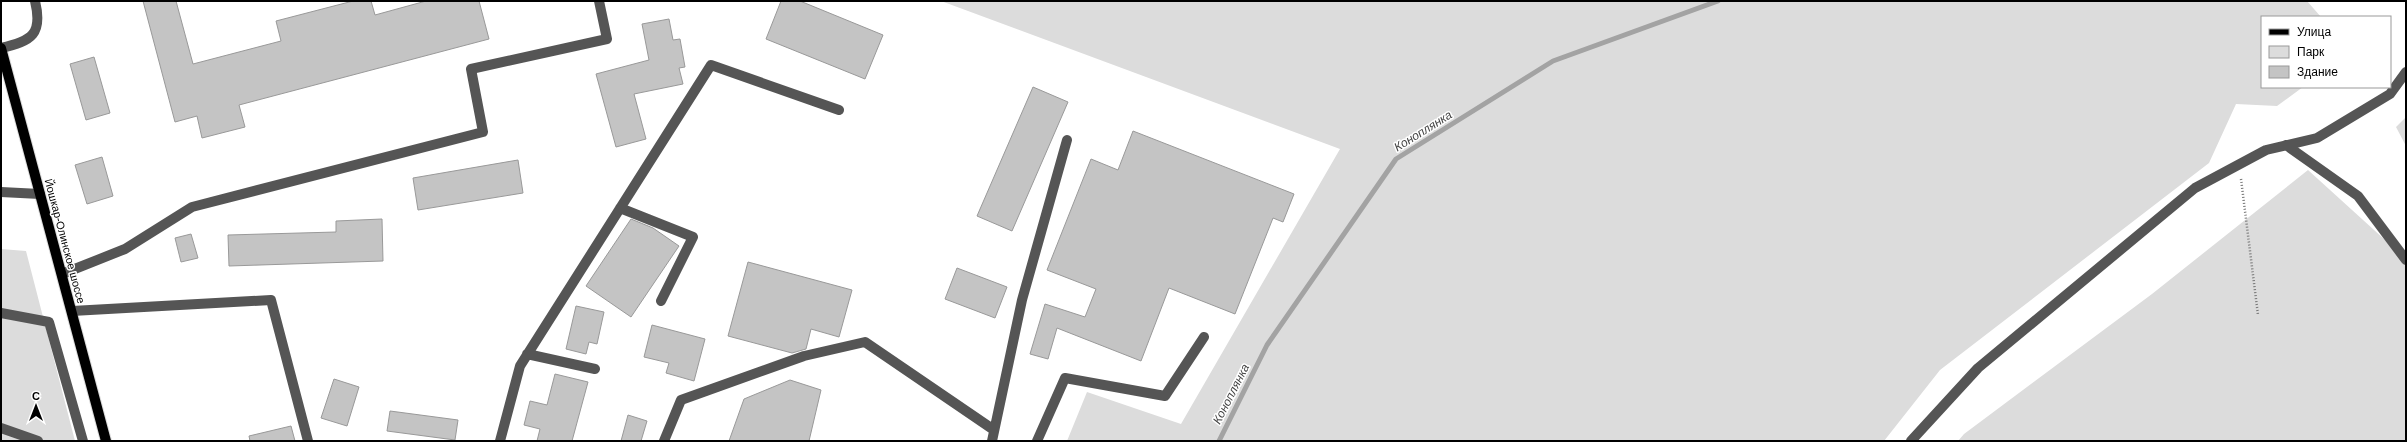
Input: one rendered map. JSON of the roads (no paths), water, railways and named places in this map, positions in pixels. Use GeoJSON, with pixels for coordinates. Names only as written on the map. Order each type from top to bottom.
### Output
{"type":"FeatureCollection","features":[{"type":"Feature","properties":{"kind":"main road","name":"Йошкар-Олинское шоссе"},"geometry":{"type":"LineString","coordinates":[[1,48],[106,441]]}},
{"type":"Feature","properties":{"kind":"street"},"geometry":{"type":"LineString","coordinates":[[1,48],[18,44],[28,39],[38,27],[39,15],[35,1]]}},
{"type":"Feature","properties":{"kind":"street"},"geometry":{"type":"LineString","coordinates":[[62,274],[125,249],[192,207],[483,132],[471,69],[607,39],[599,1]]}},
{"type":"Feature","properties":{"kind":"street"},"geometry":{"type":"LineString","coordinates":[[500,441],[520,366],[711,65],[839,110]]}},
{"type":"Feature","properties":{"kind":"street"},"geometry":{"type":"LineString","coordinates":[[1911,441],[1978,368],[2195,188],[2266,150],[2317,138],[2390,94],[2406,72]]}},
{"type":"Feature","properties":{"kind":"street"},"geometry":{"type":"LineString","coordinates":[[992,441],[1022,300],[1067,140]]}},
{"type":"Feature","properties":{"kind":"street"},"geometry":{"type":"LineString","coordinates":[[2286,145],[2358,196],[2406,260]]}},
{"type":"Feature","properties":{"kind":"street"},"geometry":{"type":"LineString","coordinates":[[1,192],[40,194]]}},
{"type":"Feature","properties":{"kind":"street"},"geometry":{"type":"LineString","coordinates":[[620,208],[693,236],[661,301]]}},
{"type":"Feature","properties":{"kind":"street"},"geometry":{"type":"LineString","coordinates":[[72,311],[271,300],[308,441]]}},
{"type":"Feature","properties":{"kind":"street"},"geometry":{"type":"LineString","coordinates":[[1,312],[49,322],[83,441]]}},
{"type":"Feature","properties":{"kind":"street"},"geometry":{"type":"LineString","coordinates":[[1037,441],[1065,378],[1165,396],[1204,337]]}},
{"type":"Feature","properties":{"kind":"street"},"geometry":{"type":"LineString","coordinates":[[664,441],[680,400],[804,356],[865,342],[994,430]]}},
{"type":"Feature","properties":{"kind":"street"},"geometry":{"type":"LineString","coordinates":[[527,354],[595,369]]}},
{"type":"Feature","properties":{"kind":"street"},"geometry":{"type":"LineString","coordinates":[[1,428],[38,441]]}},
{"type":"Feature","properties":{"kind":"waterway","name":"Коноплянка"},"geometry":{"type":"LineString","coordinates":[[1219,441],[1267,345],[1396,159],[1553,61],[1718,1]]}}]}
